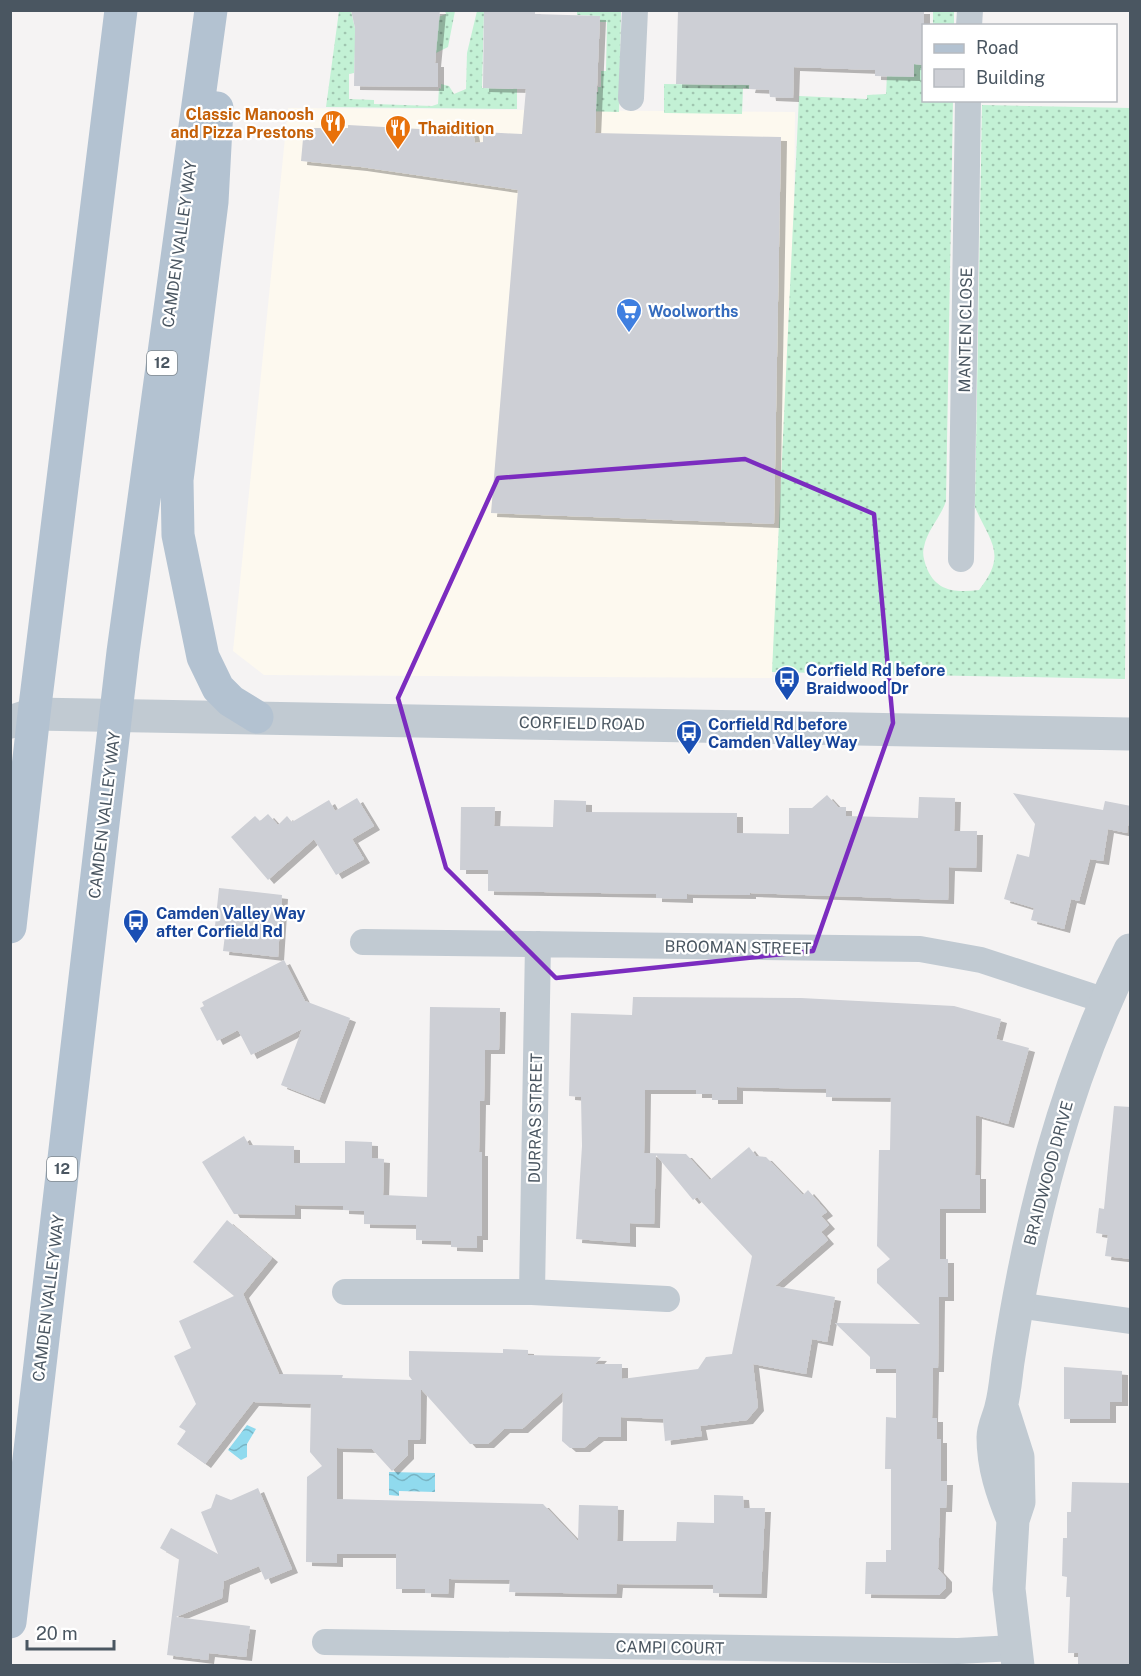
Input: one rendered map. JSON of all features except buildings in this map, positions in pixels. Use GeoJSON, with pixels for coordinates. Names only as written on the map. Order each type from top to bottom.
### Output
{"type":"FeatureCollection","features":[{"type":"Feature","properties":{"kind":"main road"},"geometry":{"type":"LineString","coordinates":[[10,927],[18,713],[121,10]]}},
{"type":"Feature","properties":{"kind":"main road","name":"CAMDEN VALLEY WAY"},"geometry":{"type":"LineString","coordinates":[[10,1622],[115,715],[211,10]]}},
{"type":"Feature","properties":{"kind":"main road"},"geometry":{"type":"LineString","coordinates":[[223,10],[212,202],[177,480],[178,535],[203,657],[218,688],[231,701],[257,717]]}},
{"type":"Feature","properties":{"kind":"street"},"geometry":{"type":"LineString","coordinates":[[631,98],[635,10]]}},
{"type":"Feature","properties":{"kind":"street","name":"MANTEN CLOSE"},"geometry":{"type":"LineString","coordinates":[[961,559],[968,102]]}},
{"type":"Feature","properties":{"kind":"street","name":"CORFIELD ROAD"},"geometry":{"type":"LineString","coordinates":[[18,713],[1131,734]]}},
{"type":"Feature","properties":{"kind":"street","name":"BROOMAN STREET"},"geometry":{"type":"LineString","coordinates":[[363,942],[920,949],[1011,969],[1106,1001]]}},
{"type":"Feature","properties":{"kind":"street","name":"DURRAS STREET"},"geometry":{"type":"LineString","coordinates":[[532,1292],[538,944]]}},
{"type":"Feature","properties":{"kind":"street","name":"BRAIDWOOD DRIVE"},"geometry":{"type":"LineString","coordinates":[[1016,1657],[1010,1589],[1013,1520],[994,1464],[993,1434],[1002,1406],[1017,1305],[1051,1152],[1076,1075],[1106,1001],[1131,950]]}},
{"type":"Feature","properties":{"kind":"street"},"geometry":{"type":"LineString","coordinates":[[345,1292],[532,1292],[667,1299]]}},
{"type":"Feature","properties":{"kind":"street"},"geometry":{"type":"LineString","coordinates":[[1017,1305],[1131,1321]]}},
{"type":"Feature","properties":{"kind":"street","name":"CAMPI COURT"},"geometry":{"type":"LineString","coordinates":[[325,1641],[958,1651],[1016,1657]]}},
{"type":"Feature","properties":{"kind":"highlighted area"},"geometry":{"type":"Polygon","coordinates":[[[745,459],[874,514],[893,723],[813,951],[556,978],[446,868],[398,698],[498,478],[745,459]]]}},
{"type":"Feature","properties":{"kind":"shaded area"},"geometry":{"type":"Polygon","coordinates":[[[288,108],[795,112],[794,208],[772,678],[264,675],[233,651],[288,108]]]}},
{"type":"Feature","properties":{"kind":"green space"},"geometry":{"type":"Polygon","coordinates":[[[339,11],[351,11],[357,37],[441,16],[446,14],[445,11],[455,11],[448,47],[436,53],[355,49],[354,73],[349,74],[349,99],[374,100],[374,104],[432,106],[438,104],[441,84],[449,86],[454,94],[466,89],[467,53],[477,11],[484,11],[482,88],[513,89],[517,84],[517,109],[326,107],[339,11]]]}},
{"type":"Feature","properties":{"kind":"green space"},"geometry":{"type":"Polygon","coordinates":[[[572,11],[621,11],[619,112],[549,110],[539,91],[598,92],[598,87],[601,87],[601,71],[606,71],[607,22],[600,22],[600,16],[577,15],[577,12],[572,11]]]}},
{"type":"Feature","properties":{"kind":"green space"},"geometry":{"type":"Polygon","coordinates":[[[933,11],[954,11],[954,24],[933,24],[933,11]]]}},
{"type":"Feature","properties":{"kind":"green space"},"geometry":{"type":"Polygon","coordinates":[[[734,58],[750,65],[749,89],[743,88],[742,114],[664,113],[664,84],[732,85],[734,58]]]}},
{"type":"Feature","properties":{"kind":"green space"},"geometry":{"type":"Polygon","coordinates":[[[914,64],[922,65],[922,102],[953,102],[946,501],[928,535],[923,552],[926,566],[935,581],[947,588],[961,591],[979,590],[993,567],[994,557],[991,539],[975,507],[982,105],[1130,108],[1125,679],[772,672],[799,96],[867,99],[867,95],[886,94],[887,76],[914,64]]]}},
{"type":"Feature","properties":{"kind":"water"},"geometry":{"type":"Polygon","coordinates":[[[247,1425],[256,1429],[247,1444],[247,1457],[241,1460],[228,1450],[247,1425]]]}},
{"type":"Feature","properties":{"kind":"water"},"geometry":{"type":"Polygon","coordinates":[[[389,1472],[435,1473],[435,1492],[399,1491],[399,1496],[389,1495],[389,1472]]]}},
{"type":"Feature","properties":{"kind":"place","name":"Classic Manoosh and Pizza Prestons"},"geometry":{"type":"Point","coordinates":[333,146]}},
{"type":"Feature","properties":{"kind":"place","name":"Thaidition"},"geometry":{"type":"Point","coordinates":[398,151]}},
{"type":"Feature","properties":{"kind":"place","name":"Woolworths"},"geometry":{"type":"Point","coordinates":[629,334]}},
{"type":"Feature","properties":{"kind":"place","name":"Corfield Rd before Braidwood Dr"},"geometry":{"type":"Point","coordinates":[787,702]}},
{"type":"Feature","properties":{"kind":"place","name":"Corfield Rd before Camden Valley Way"},"geometry":{"type":"Point","coordinates":[689,756]}},
{"type":"Feature","properties":{"kind":"place","name":"Camden Valley Way after Corfield Rd"},"geometry":{"type":"Point","coordinates":[136,945]}}]}
